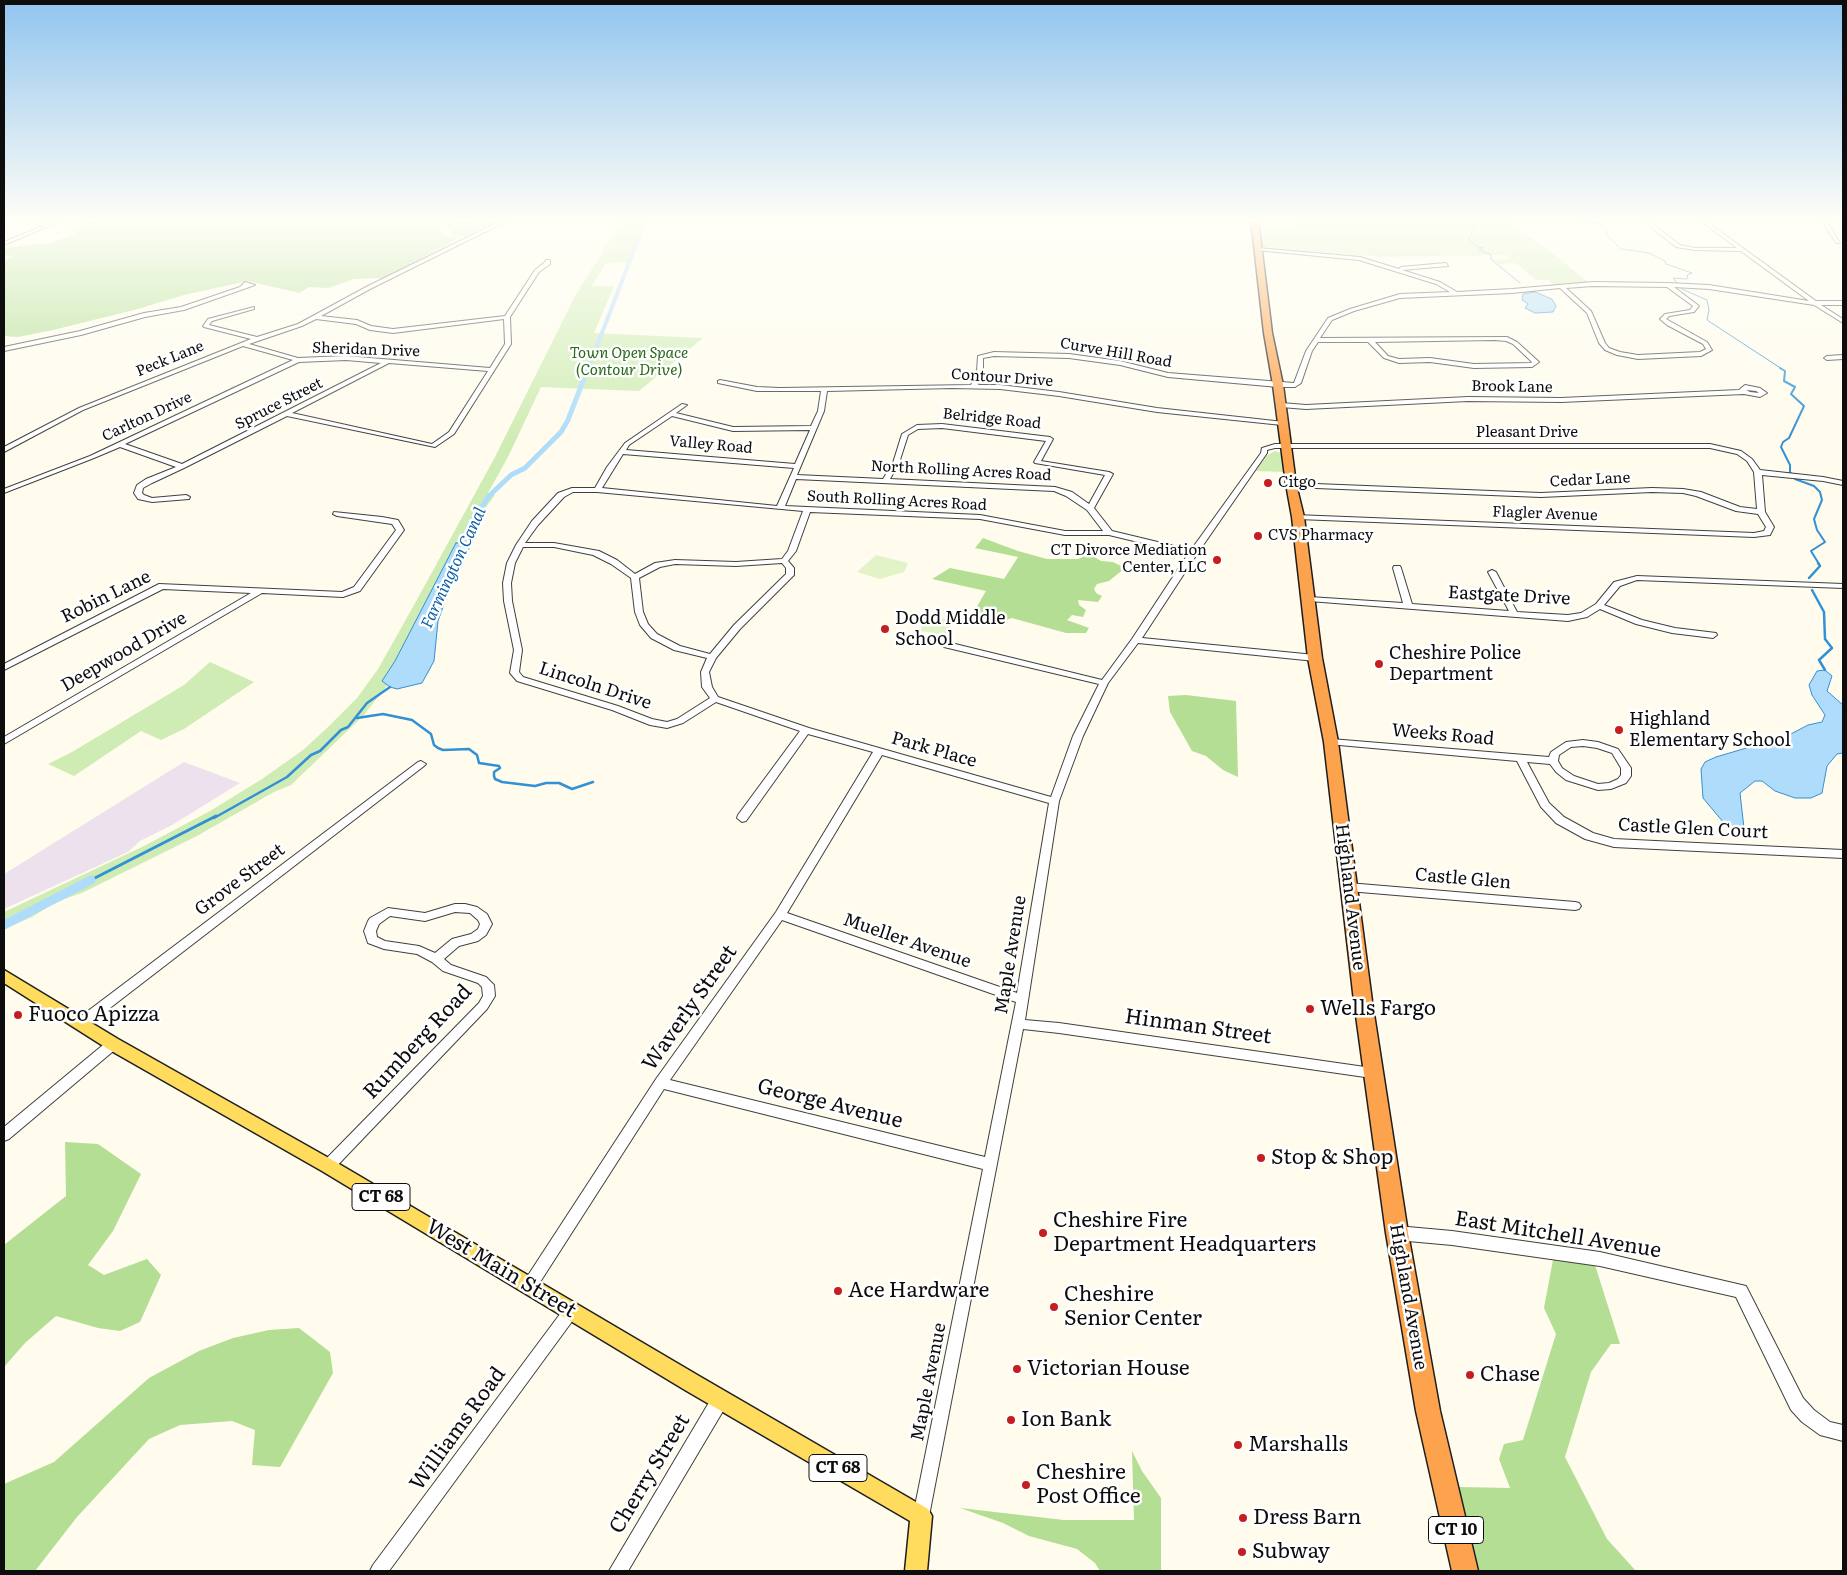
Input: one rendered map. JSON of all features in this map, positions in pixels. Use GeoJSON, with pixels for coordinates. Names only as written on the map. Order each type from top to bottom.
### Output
{"type":"FeatureCollection","features":[{"type":"Feature","properties":{"kind":"highway","name":"Highland Avenue"},"geometry":{"type":"LineString","coordinates":[[1263,292],[1268,333],[1281,405],[1291,485],[1298,518],[1315,658],[1331,742],[1372,1073],[1397,1233],[1428,1412],[1466,1571]]}},
{"type":"Feature","properties":{"kind":"main road","name":"West Main Street"},"geometry":{"type":"LineString","coordinates":[[4,976],[113,1044],[328,1166],[720,1400],[921,1516]]}},
{"type":"Feature","properties":{"kind":"main road"},"geometry":{"type":"LineString","coordinates":[[916,1571],[921,1516]]}},
{"type":"Feature","properties":{"kind":"street"},"geometry":{"type":"LineString","coordinates":[[4,349],[81,333],[134,318],[182,309],[229,292]]}},
{"type":"Feature","properties":{"kind":"street","name":"Peck Lane"},"geometry":{"type":"LineString","coordinates":[[4,449],[81,409],[242,344],[294,327],[360,292]]}},
{"type":"Feature","properties":{"kind":"street"},"geometry":{"type":"LineString","coordinates":[[288,414],[433,446],[452,433],[508,344],[507,317],[523,292]]}},
{"type":"Feature","properties":{"kind":"street"},"geometry":{"type":"LineString","coordinates":[[1278,386],[1289,386],[1298,383],[1309,351],[1330,319],[1356,308],[1400,296],[1479,292]]}},
{"type":"Feature","properties":{"kind":"street"},"geometry":{"type":"LineString","coordinates":[[1568,292],[1589,312],[1602,343],[1607,349],[1619,354],[1638,357],[1701,354],[1709,350],[1705,343],[1669,324],[1664,319],[1667,315],[1692,311],[1696,306],[1680,292]]}},
{"type":"Feature","properties":{"kind":"street"},"geometry":{"type":"LineString","coordinates":[[1739,292],[1815,303],[1843,302]]}},
{"type":"Feature","properties":{"kind":"street"},"geometry":{"type":"LineString","coordinates":[[1801,292],[1843,321]]}},
{"type":"Feature","properties":{"kind":"street"},"geometry":{"type":"LineString","coordinates":[[252,308],[210,320],[206,326],[257,339]]}},
{"type":"Feature","properties":{"kind":"street"},"geometry":{"type":"LineString","coordinates":[[315,317],[357,322],[370,328],[393,331],[456,325],[507,317]]}},
{"type":"Feature","properties":{"kind":"street"},"geometry":{"type":"LineString","coordinates":[[1316,340],[1507,339],[1536,362],[1532,365],[1474,366],[1430,360],[1399,361],[1386,357],[1370,340]]}},
{"type":"Feature","properties":{"kind":"street","name":"Sheridan Drive"},"geometry":{"type":"LineString","coordinates":[[242,344],[298,360],[346,358],[492,370]]}},
{"type":"Feature","properties":{"kind":"street","name":"Curve Hill Road"},"geometry":{"type":"LineString","coordinates":[[974,386],[980,371],[980,357],[1001,354],[1069,356],[1120,363],[1168,375],[1278,386]]}},
{"type":"Feature","properties":{"kind":"street"},"geometry":{"type":"LineString","coordinates":[[1827,358],[1843,356]]}},
{"type":"Feature","properties":{"kind":"street","name":"Carlton Drive"},"geometry":{"type":"LineString","coordinates":[[4,491],[92,457],[298,360]]}},
{"type":"Feature","properties":{"kind":"street","name":"Spruce Street"},"geometry":{"type":"LineString","coordinates":[[186,497],[152,500],[141,497],[138,493],[140,487],[149,481],[182,467],[288,414],[387,362]]}},
{"type":"Feature","properties":{"kind":"street","name":"Contour Drive"},"geometry":{"type":"LineString","coordinates":[[720,382],[757,389],[974,386],[1059,394],[1157,410],[1282,423]]}},
{"type":"Feature","properties":{"kind":"street"},"geometry":{"type":"LineString","coordinates":[[780,508],[821,411],[824,389]]}},
{"type":"Feature","properties":{"kind":"street","name":"Brook Lane"},"geometry":{"type":"LineString","coordinates":[[1281,405],[1306,407],[1468,399],[1553,400],[1744,392]]}},
{"type":"Feature","properties":{"kind":"street"},"geometry":{"type":"LineString","coordinates":[[597,490],[621,452],[642,433],[684,405]]}},
{"type":"Feature","properties":{"kind":"street"},"geometry":{"type":"LineString","coordinates":[[670,414],[733,429],[814,428]]}},
{"type":"Feature","properties":{"kind":"street","name":"Belridge Road"},"geometry":{"type":"LineString","coordinates":[[885,481],[896,463],[906,434],[917,427],[942,426],[1050,439],[1037,462],[1109,474],[1090,508]]}},
{"type":"Feature","properties":{"kind":"street"},"geometry":{"type":"LineString","coordinates":[[119,444],[182,467]]}},
{"type":"Feature","properties":{"kind":"street","name":"Pleasant Drive"},"geometry":{"type":"LineString","coordinates":[[1286,447],[1710,446],[1739,452],[1750,460],[1758,472]]}},
{"type":"Feature","properties":{"kind":"street","name":"Maple Avenue"},"geometry":{"type":"LineString","coordinates":[[921,1516],[1018,1024],[1054,801],[1078,736],[1104,683],[1136,640],[1193,553],[1264,452],[1286,447]]}},
{"type":"Feature","properties":{"kind":"street","name":"Valley Road"},"geometry":{"type":"LineString","coordinates":[[621,452],[798,466]]}},
{"type":"Feature","properties":{"kind":"street"},"geometry":{"type":"LineString","coordinates":[[1761,512],[1758,472],[1800,476],[1843,484]]}},
{"type":"Feature","properties":{"kind":"street","name":"North Rolling Acres Road"},"geometry":{"type":"LineString","coordinates":[[794,478],[1038,487],[1069,494],[1090,508],[1109,534]]}},
{"type":"Feature","properties":{"kind":"street","name":"Cedar Lane"},"geometry":{"type":"LineString","coordinates":[[1291,485],[1541,495],[1652,490],[1683,491],[1698,494],[1740,509],[1761,512]]}},
{"type":"Feature","properties":{"kind":"street","name":"Lincoln Drive"},"geometry":{"type":"LineString","coordinates":[[597,490],[572,490],[562,495],[535,523],[520,544],[511,563],[507,583],[508,601],[518,650],[514,673],[520,679],[615,708],[650,722],[667,725],[680,721],[715,699]]}},
{"type":"Feature","properties":{"kind":"street","name":"South Rolling Acres Road"},"geometry":{"type":"LineString","coordinates":[[597,490],[807,510],[962,515],[1065,533],[1109,534],[1193,553]]}},
{"type":"Feature","properties":{"kind":"street"},"geometry":{"type":"LineString","coordinates":[[635,577],[658,565],[675,562],[736,564],[784,561],[792,551],[807,510]]}},
{"type":"Feature","properties":{"kind":"street","name":"Flagler Avenue"},"geometry":{"type":"LineString","coordinates":[[1298,518],[1754,535],[1767,533],[1770,527],[1761,512]]}},
{"type":"Feature","properties":{"kind":"street","name":"Robin Lane"},"geometry":{"type":"LineString","coordinates":[[4,667],[162,586],[343,595],[357,589],[400,530],[395,522],[337,514]]}},
{"type":"Feature","properties":{"kind":"street"},"geometry":{"type":"LineString","coordinates":[[520,544],[576,548],[596,553],[614,562],[635,577],[639,612],[644,625],[654,636],[677,648],[712,657]]}},
{"type":"Feature","properties":{"kind":"street"},"geometry":{"type":"LineString","coordinates":[[715,699],[707,687],[706,672],[712,657],[737,628],[790,575],[790,568],[784,561]]}},
{"type":"Feature","properties":{"kind":"street"},"geometry":{"type":"LineString","coordinates":[[1397,568],[1408,606]]}},
{"type":"Feature","properties":{"kind":"street"},"geometry":{"type":"LineString","coordinates":[[1492,572],[1515,615]]}},
{"type":"Feature","properties":{"kind":"street","name":"Eastgate Drive"},"geometry":{"type":"LineString","coordinates":[[1309,599],[1568,618],[1584,615],[1599,606],[1617,584],[1637,578],[1843,586]]}},
{"type":"Feature","properties":{"kind":"street","name":"Deepwood Drive"},"geometry":{"type":"LineString","coordinates":[[4,742],[260,591]]}},
{"type":"Feature","properties":{"kind":"street"},"geometry":{"type":"LineString","coordinates":[[1599,606],[1639,622],[1666,629],[1713,634]]}},
{"type":"Feature","properties":{"kind":"street"},"geometry":{"type":"LineString","coordinates":[[1136,640],[1315,658]]}},
{"type":"Feature","properties":{"kind":"street"},"geometry":{"type":"LineString","coordinates":[[947,645],[1104,683]]}},
{"type":"Feature","properties":{"kind":"street","name":"Park Place"},"geometry":{"type":"LineString","coordinates":[[715,699],[806,730],[1054,801]]}},
{"type":"Feature","properties":{"kind":"street"},"geometry":{"type":"LineString","coordinates":[[742,818],[806,730]]}},
{"type":"Feature","properties":{"kind":"street","name":"Weeks Road"},"geometry":{"type":"LineString","coordinates":[[1331,742],[1553,761]]}},
{"type":"Feature","properties":{"kind":"street"},"geometry":{"type":"LineString","coordinates":[[1569,744],[1598,745],[1615,751],[1624,763],[1626,776],[1622,781],[1611,786],[1583,784],[1559,770],[1553,761],[1554,754],[1569,744]]}},
{"type":"Feature","properties":{"kind":"street","name":"Waverly Street"},"geometry":{"type":"LineString","coordinates":[[530,1285],[661,1083],[780,915],[879,751]]}},
{"type":"Feature","properties":{"kind":"street","name":"Castle Glen Court"},"geometry":{"type":"LineString","coordinates":[[1520,758],[1545,804],[1560,820],[1589,836],[1614,843],[1843,854]]}},
{"type":"Feature","properties":{"kind":"street","name":"Grove Street"},"geometry":{"type":"LineString","coordinates":[[80,1024],[421,764]]}},
{"type":"Feature","properties":{"kind":"street","name":"Castle Glen"},"geometry":{"type":"LineString","coordinates":[[1348,887],[1575,906]]}},
{"type":"Feature","properties":{"kind":"street","name":"Rumberg Road"},"geometry":{"type":"LineString","coordinates":[[328,1166],[483,1006],[490,996],[488,985],[482,980],[447,968],[436,959],[419,950],[384,945],[372,940],[370,931],[374,921],[388,912],[425,917],[455,908],[473,910],[483,917],[486,924],[482,932],[474,938],[456,942],[436,959]]}},
{"type":"Feature","properties":{"kind":"street","name":"Mueller Avenue"},"geometry":{"type":"LineString","coordinates":[[780,915],[1021,999]]}},
{"type":"Feature","properties":{"kind":"street","name":"Hinman Street"},"geometry":{"type":"LineString","coordinates":[[1018,1024],[1059,1028],[1372,1073]]}},
{"type":"Feature","properties":{"kind":"street"},"geometry":{"type":"LineString","coordinates":[[4,1135],[113,1044]]}},
{"type":"Feature","properties":{"kind":"street","name":"George Avenue"},"geometry":{"type":"LineString","coordinates":[[661,1083],[989,1164]]}},
{"type":"Feature","properties":{"kind":"street","name":"East Mitchell Avenue"},"geometry":{"type":"LineString","coordinates":[[1397,1233],[1452,1238],[1600,1259],[1741,1292],[1797,1404],[1808,1416],[1826,1429],[1843,1433]]}},
{"type":"Feature","properties":{"kind":"street","name":"Williams Road"},"geometry":{"type":"LineString","coordinates":[[379,1571],[571,1311]]}},
{"type":"Feature","properties":{"kind":"street","name":"Cherry Street"},"geometry":{"type":"LineString","coordinates":[[618,1571],[720,1400]]}},
{"type":"Feature","properties":{"kind":"shaded area"},"geometry":{"type":"Polygon","coordinates":[[[184,762],[240,783],[172,825],[140,841],[128,852],[4,909],[4,874],[184,762]]]}},
{"type":"Feature","properties":{"kind":"green space"},"geometry":{"type":"Polygon","coordinates":[[[4,292],[195,292],[53,330],[18,337],[4,336],[4,292]]]}},
{"type":"Feature","properties":{"kind":"green space","name":"Town Open Space (Contour Drive)"},"geometry":{"type":"Polygon","coordinates":[[[577,292],[611,292],[594,333],[703,338],[639,391],[541,387],[508,457],[488,493],[495,495],[480,515],[431,612],[393,678],[364,715],[291,785],[274,792],[197,836],[84,892],[54,903],[32,917],[4,929],[4,912],[144,846],[210,811],[262,779],[303,750],[357,698],[378,669],[495,457],[577,292]]]}},
{"type":"Feature","properties":{"kind":"green space"},"geometry":{"type":"Polygon","coordinates":[[[1275,451],[1281,453],[1284,472],[1256,471],[1266,456],[1275,451]]]}},
{"type":"Feature","properties":{"kind":"green space"},"geometry":{"type":"Polygon","coordinates":[[[983,538],[1047,559],[1078,559],[1091,555],[1101,561],[1113,562],[1125,568],[1109,581],[1097,584],[1094,589],[1096,593],[1102,596],[1098,602],[1078,600],[1079,605],[1086,610],[1083,617],[1072,615],[1067,620],[1089,628],[1086,633],[1066,633],[1012,618],[1006,620],[1003,624],[972,615],[986,591],[932,579],[950,568],[1004,579],[1018,557],[975,548],[983,538]]]}},
{"type":"Feature","properties":{"kind":"green space"},"geometry":{"type":"Polygon","coordinates":[[[876,555],[908,563],[904,572],[880,579],[857,572],[876,555]]]}},
{"type":"Feature","properties":{"kind":"green space"},"geometry":{"type":"Polygon","coordinates":[[[943,618],[954,623],[944,635],[921,631],[922,624],[929,619],[943,618]]]}},
{"type":"Feature","properties":{"kind":"green space"},"geometry":{"type":"Polygon","coordinates":[[[210,662],[254,682],[184,729],[161,740],[141,731],[74,776],[48,764],[72,752],[184,685],[210,662]]]}},
{"type":"Feature","properties":{"kind":"green space"},"geometry":{"type":"Polygon","coordinates":[[[1186,695],[1236,701],[1238,777],[1223,770],[1206,756],[1192,751],[1170,712],[1168,696],[1186,695]]]}},
{"type":"Feature","properties":{"kind":"green space"},"geometry":{"type":"Polygon","coordinates":[[[65,1142],[98,1144],[141,1174],[113,1231],[88,1265],[104,1275],[147,1259],[161,1275],[140,1322],[120,1331],[98,1328],[56,1316],[25,1343],[4,1367],[4,1245],[66,1196],[65,1142]]]}},
{"type":"Feature","properties":{"kind":"green space"},"geometry":{"type":"Polygon","coordinates":[[[1553,1260],[1595,1265],[1620,1344],[1611,1344],[1591,1372],[1565,1457],[1607,1539],[1636,1571],[1478,1571],[1459,1487],[1510,1488],[1499,1459],[1504,1444],[1523,1440],[1556,1334],[1544,1308],[1553,1260]]]}},
{"type":"Feature","properties":{"kind":"green space"},"geometry":{"type":"Polygon","coordinates":[[[299,1328],[330,1352],[333,1373],[280,1467],[252,1465],[255,1430],[232,1421],[180,1425],[149,1439],[77,1517],[35,1571],[4,1571],[4,1484],[54,1462],[149,1378],[199,1351],[233,1338],[269,1330],[299,1328]]]}},
{"type":"Feature","properties":{"kind":"green space"},"geometry":{"type":"Polygon","coordinates":[[[1132,1451],[1142,1471],[1161,1498],[1161,1571],[1100,1571],[1095,1563],[1077,1549],[1029,1536],[1003,1523],[960,1508],[1064,1520],[1134,1520],[1132,1451]]]}},
{"type":"Feature","properties":{"kind":"water"},"geometry":{"type":"Polygon","coordinates":[[[1536,292],[1552,299],[1556,306],[1553,312],[1535,313],[1525,308],[1528,304],[1522,300],[1523,294],[1536,292]]]}},
{"type":"Feature","properties":{"kind":"water"},"geometry":{"type":"Polygon","coordinates":[[[456,543],[468,543],[470,547],[459,562],[438,621],[434,661],[422,683],[397,689],[390,687],[382,681],[395,661],[456,543]]]}},
{"type":"Feature","properties":{"kind":"water"},"geometry":{"type":"Polygon","coordinates":[[[1825,670],[1832,676],[1827,691],[1843,705],[1843,753],[1837,754],[1827,766],[1822,793],[1811,798],[1795,798],[1775,791],[1762,781],[1755,781],[1740,793],[1745,837],[1734,835],[1703,798],[1701,769],[1705,762],[1716,757],[1787,736],[1808,725],[1822,722],[1825,715],[1812,695],[1809,685],[1817,671],[1825,670]]]}},
{"type":"Feature","properties":{"kind":"waterway","name":"Farmington Canal"},"geometry":{"type":"LineString","coordinates":[[588,369],[618,292]]}},
{"type":"Feature","properties":{"kind":"waterway"},"geometry":{"type":"LineString","coordinates":[[1690,292],[1707,300],[1709,310],[1707,320],[1782,369]]}},
{"type":"Feature","properties":{"kind":"waterway","name":"Farmington Canal"},"geometry":{"type":"LineString","coordinates":[[459,552],[470,524],[489,496],[511,475],[525,468],[561,432],[568,420],[588,368]]}},
{"type":"Feature","properties":{"kind":"waterway"},"geometry":{"type":"LineString","coordinates":[[1780,368],[1785,371],[1784,381],[1795,387],[1791,394],[1804,406],[1789,438],[1783,442],[1781,447],[1790,465],[1790,472],[1795,479],[1814,486],[1820,492],[1822,500],[1814,519],[1817,530],[1825,542],[1811,551],[1819,564]]}},
{"type":"Feature","properties":{"kind":"waterway"},"geometry":{"type":"LineString","coordinates":[[1809,578],[1820,566],[1818,563]]}},
{"type":"Feature","properties":{"kind":"waterway"},"geometry":{"type":"LineString","coordinates":[[1812,590],[1824,612],[1825,639],[1832,648],[1819,660],[1825,670]]}},
{"type":"Feature","properties":{"kind":"waterway"},"geometry":{"type":"LineString","coordinates":[[214,818],[287,777],[311,755],[320,751],[341,730],[348,727],[367,703],[390,687]]}},
{"type":"Feature","properties":{"kind":"waterway"},"geometry":{"type":"LineString","coordinates":[[357,718],[383,714],[412,720],[431,734],[434,745],[438,748],[443,750],[469,749],[477,755],[479,763],[499,766],[500,768],[494,772],[494,776],[495,779],[502,782],[535,786],[546,783],[559,783],[572,789],[593,782]]}},
{"type":"Feature","properties":{"kind":"waterway"},"geometry":{"type":"LineString","coordinates":[[91,880],[216,816]]}},
{"type":"Feature","properties":{"kind":"waterway","name":"Farmington Canal"},"geometry":{"type":"LineString","coordinates":[[4,925],[91,880]]}},
{"type":"Feature","properties":{"kind":"place","name":"Citgo"},"geometry":{"type":"Point","coordinates":[1268,483]}},
{"type":"Feature","properties":{"kind":"place","name":"CVS Pharmacy"},"geometry":{"type":"Point","coordinates":[1258,536]}},
{"type":"Feature","properties":{"kind":"place","name":"CT Divorce Mediation Center, LLC"},"geometry":{"type":"Point","coordinates":[1217,560]}},
{"type":"Feature","properties":{"kind":"place","name":"Dodd Middle School"},"geometry":{"type":"Point","coordinates":[885,629]}},
{"type":"Feature","properties":{"kind":"place","name":"Cheshire Police Department"},"geometry":{"type":"Point","coordinates":[1379,664]}},
{"type":"Feature","properties":{"kind":"place","name":"Highland Elementary School"},"geometry":{"type":"Point","coordinates":[1619,730]}},
{"type":"Feature","properties":{"kind":"place","name":"Wells Fargo"},"geometry":{"type":"Point","coordinates":[1310,1009]}},
{"type":"Feature","properties":{"kind":"place","name":"Fuoco Apizza"},"geometry":{"type":"Point","coordinates":[18,1015]}},
{"type":"Feature","properties":{"kind":"place","name":"Stop & Shop"},"geometry":{"type":"Point","coordinates":[1261,1158]}},
{"type":"Feature","properties":{"kind":"place","name":"Cheshire Fire Department Headquarters"},"geometry":{"type":"Point","coordinates":[1043,1233]}},
{"type":"Feature","properties":{"kind":"place","name":"Ace Hardware"},"geometry":{"type":"Point","coordinates":[838,1291]}},
{"type":"Feature","properties":{"kind":"place","name":"Cheshire Senior Center"},"geometry":{"type":"Point","coordinates":[1054,1307]}},
{"type":"Feature","properties":{"kind":"place","name":"Victorian House"},"geometry":{"type":"Point","coordinates":[1017,1369]}},
{"type":"Feature","properties":{"kind":"place","name":"Chase"},"geometry":{"type":"Point","coordinates":[1470,1375]}},
{"type":"Feature","properties":{"kind":"place","name":"Ion Bank"},"geometry":{"type":"Point","coordinates":[1011,1420]}},
{"type":"Feature","properties":{"kind":"place","name":"Marshalls"},"geometry":{"type":"Point","coordinates":[1238,1445]}},
{"type":"Feature","properties":{"kind":"place","name":"Cheshire Post Office"},"geometry":{"type":"Point","coordinates":[1026,1485]}},
{"type":"Feature","properties":{"kind":"place","name":"Dress Barn"},"geometry":{"type":"Point","coordinates":[1243,1518]}},
{"type":"Feature","properties":{"kind":"place","name":"Subway"},"geometry":{"type":"Point","coordinates":[1242,1552]}}]}
